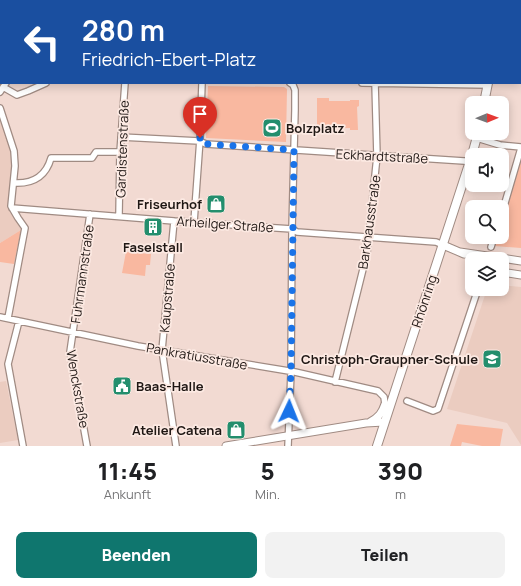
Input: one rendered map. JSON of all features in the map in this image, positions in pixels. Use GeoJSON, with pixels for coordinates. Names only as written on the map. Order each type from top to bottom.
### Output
{"type":"FeatureCollection","features":[{"type":"Feature","properties":{"kind":"main road"},"geometry":{"type":"LineString","coordinates":[[485,96],[488,84]]}},
{"type":"Feature","properties":{"kind":"main road","name":"Rhönring"},"geometry":{"type":"LineString","coordinates":[[377,446],[465,175]]}},
{"type":"Feature","properties":{"kind":"main road"},"geometry":{"type":"LineString","coordinates":[[385,404],[399,363],[405,360]]}},
{"type":"Feature","properties":{"kind":"street"},"geometry":{"type":"LineString","coordinates":[[3,87],[18,95],[44,84]]}},
{"type":"Feature","properties":{"kind":"street","name":"Gardistenstraße"},"geometry":{"type":"LineString","coordinates":[[119,215],[120,152],[125,84]]}},
{"type":"Feature","properties":{"kind":"street"},"geometry":{"type":"LineString","coordinates":[[194,222],[202,84]]}},
{"type":"Feature","properties":{"kind":"street"},"geometry":{"type":"LineString","coordinates":[[288,446],[291,372],[295,110],[295,90],[293,84]]}},
{"type":"Feature","properties":{"kind":"street","name":"Barkhausstraße"},"geometry":{"type":"LineString","coordinates":[[334,382],[370,236],[377,156],[375,84]]}},
{"type":"Feature","properties":{"kind":"street"},"geometry":{"type":"LineString","coordinates":[[0,108],[14,151],[15,166],[12,208],[25,228],[8,318]]}},
{"type":"Feature","properties":{"kind":"street"},"geometry":{"type":"LineString","coordinates":[[121,137],[199,141]]}},
{"type":"Feature","properties":{"kind":"street"},"geometry":{"type":"LineString","coordinates":[[489,140],[500,145],[521,148],[506,200]]}},
{"type":"Feature","properties":{"kind":"street","name":"Eckhardtstraße"},"geometry":{"type":"LineString","coordinates":[[199,141],[206,144],[377,156],[465,157]]}},
{"type":"Feature","properties":{"kind":"street"},"geometry":{"type":"LineString","coordinates":[[14,183],[22,184],[44,174],[49,167],[51,158],[92,158],[96,152],[120,152]]}},
{"type":"Feature","properties":{"kind":"street","name":"Arheilger Straße"},"geometry":{"type":"LineString","coordinates":[[12,208],[119,215],[174,221],[292,229],[297,232],[370,236],[436,242],[465,254]]}},
{"type":"Feature","properties":{"kind":"street","name":"Fuhrmannstraße"},"geometry":{"type":"LineString","coordinates":[[73,333],[90,214]]}},
{"type":"Feature","properties":{"kind":"street","name":"Kaupstraße"},"geometry":{"type":"LineString","coordinates":[[174,221],[162,350],[176,446]]}},
{"type":"Feature","properties":{"kind":"street","name":"Arheilger Straße"},"geometry":{"type":"LineString","coordinates":[[460,252],[465,253]]}},
{"type":"Feature","properties":{"kind":"street","name":"Arheilger Straße"},"geometry":{"type":"LineString","coordinates":[[509,260],[521,261]]}},
{"type":"Feature","properties":{"kind":"street"},"geometry":{"type":"LineString","coordinates":[[509,273],[521,275]]}},
{"type":"Feature","properties":{"kind":"street"},"geometry":{"type":"LineString","coordinates":[[407,401],[433,411],[438,409],[476,296]]}},
{"type":"Feature","properties":{"kind":"street","name":"Pankratiusstraße"},"geometry":{"type":"LineString","coordinates":[[0,317],[162,350],[291,372],[378,391],[384,397],[385,404]]}},
{"type":"Feature","properties":{"kind":"street"},"geometry":{"type":"LineString","coordinates":[[19,321],[8,364],[23,446]]}},
{"type":"Feature","properties":{"kind":"street","name":"Wenckstraße"},"geometry":{"type":"LineString","coordinates":[[73,333],[70,352],[88,446]]}},
{"type":"Feature","properties":{"kind":"street"},"geometry":{"type":"LineString","coordinates":[[370,422],[377,419],[382,414],[385,404]]}},
{"type":"Feature","properties":{"kind":"street"},"geometry":{"type":"LineString","coordinates":[[226,446],[370,422],[384,422]]}},
{"type":"Feature","properties":{"kind":"shaded area"},"geometry":{"type":"Polygon","coordinates":[[[208,86],[284,87],[287,89],[286,142],[206,138],[208,86]]]}},
{"type":"Feature","properties":{"kind":"shaded area"},"geometry":{"type":"Polygon","coordinates":[[[317,98],[329,98],[329,101],[359,100],[359,106],[357,107],[358,130],[350,130],[350,128],[317,129],[317,98]]]}},
{"type":"Feature","properties":{"kind":"shaded area"},"geometry":{"type":"Polygon","coordinates":[[[2,119],[10,143],[13,165],[9,208],[21,230],[0,243],[0,121],[2,119]]]}},
{"type":"Feature","properties":{"kind":"shaded area"},"geometry":{"type":"Polygon","coordinates":[[[521,157],[521,248],[495,246],[496,244],[509,244],[508,200],[521,157]]]}},
{"type":"Feature","properties":{"kind":"shaded area"},"geometry":{"type":"Polygon","coordinates":[[[21,230],[14,264],[0,262],[0,243],[21,230]]]}},
{"type":"Feature","properties":{"kind":"shaded area"},"geometry":{"type":"Polygon","coordinates":[[[126,252],[151,254],[150,265],[146,265],[145,276],[122,273],[126,252]]]}},
{"type":"Feature","properties":{"kind":"shaded area","name":"Christoph-Graupner-Schule"},"geometry":{"type":"Polygon","coordinates":[[[509,286],[521,287],[521,445],[507,423],[447,409],[485,296],[509,296],[509,286]]]}},
{"type":"Feature","properties":{"kind":"shaded area"},"geometry":{"type":"Polygon","coordinates":[[[6,381],[18,440],[0,443],[0,382],[6,381]]]}},
{"type":"Feature","properties":{"kind":"shaded area"},"geometry":{"type":"Polygon","coordinates":[[[457,424],[503,429],[500,446],[482,446],[462,442],[461,446],[450,446],[457,424]]]}},
{"type":"Feature","properties":{"kind":"place","name":"Bolzplatz"},"geometry":{"type":"Point","coordinates":[272,128]}},
{"type":"Feature","properties":{"kind":"place","name":"Friseurhof"},"geometry":{"type":"Point","coordinates":[216,204]}},
{"type":"Feature","properties":{"kind":"place","name":"Faselstall"},"geometry":{"type":"Point","coordinates":[153,227]}},
{"type":"Feature","properties":{"kind":"place","name":"Christoph-Graupner-Schule"},"geometry":{"type":"Point","coordinates":[492,359]}},
{"type":"Feature","properties":{"kind":"place","name":"Baas-Halle"},"geometry":{"type":"Point","coordinates":[122,386]}},
{"type":"Feature","properties":{"kind":"place","name":"Atelier Catena"},"geometry":{"type":"Point","coordinates":[236,430]}},
{"type":"Feature","properties":{"kind":"route"},"geometry":{"type":"LineString","coordinates":[[200,138],[199,141],[206,144],[294,150],[291,372],[289,411]]}}]}
